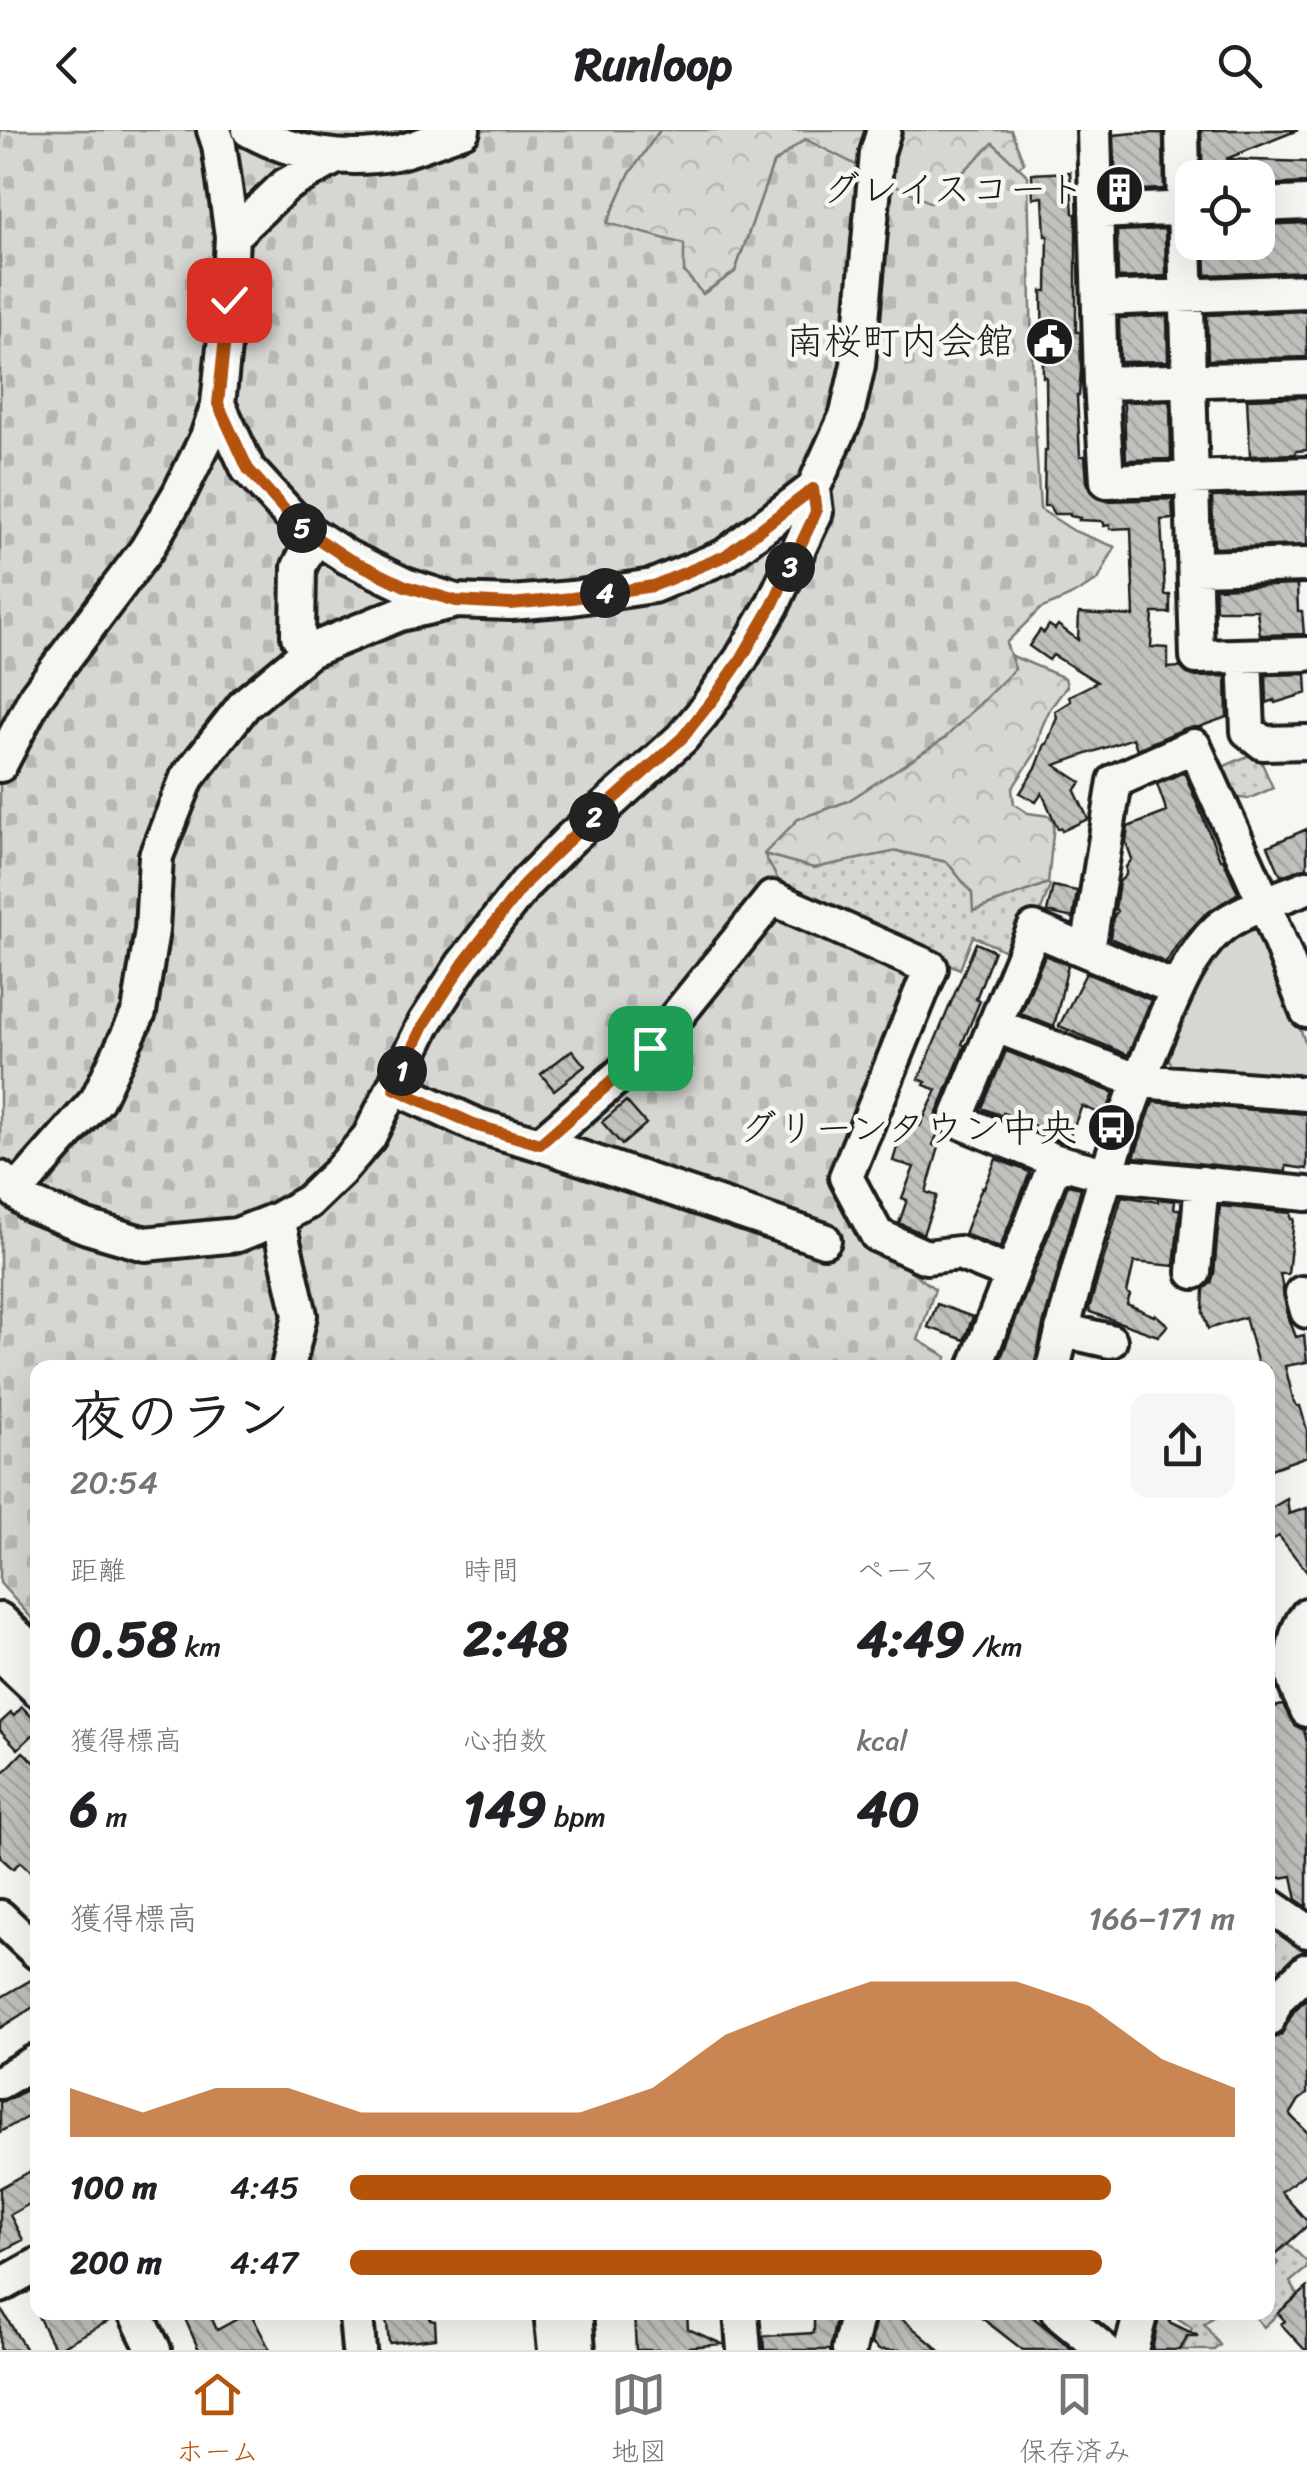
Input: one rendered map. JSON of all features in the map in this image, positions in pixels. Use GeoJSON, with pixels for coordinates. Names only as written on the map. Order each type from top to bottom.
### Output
{"type":"FeatureCollection","features":[{"type":"Feature","properties":{"kind":"street"},"geometry":{"type":"LineString","coordinates":[[0,765],[36,696],[146,550],[207,437],[218,404],[232,236],[214,130]]}},
{"type":"Feature","properties":{"kind":"street"},"geometry":{"type":"LineString","coordinates":[[249,130],[294,149],[334,158],[396,153],[463,130]]}},
{"type":"Feature","properties":{"kind":"street"},"geometry":{"type":"LineString","coordinates":[[218,404],[248,469],[300,527],[347,558],[405,586],[456,601],[511,604],[653,586],[725,556],[813,489],[847,414],[858,365],[877,153],[884,130]]}},
{"type":"Feature","properties":{"kind":"street"},"geometry":{"type":"LineString","coordinates":[[1094,130],[1106,481],[1307,474]]}},
{"type":"Feature","properties":{"kind":"street"},"geometry":{"type":"LineString","coordinates":[[1182,135],[1184,160]]}},
{"type":"Feature","properties":{"kind":"street"},"geometry":{"type":"LineString","coordinates":[[232,236],[286,185],[334,158]]}},
{"type":"Feature","properties":{"kind":"street"},"geometry":{"type":"LineString","coordinates":[[1275,204],[1307,203]]}},
{"type":"Feature","properties":{"kind":"street"},"geometry":{"type":"LineString","coordinates":[[1096,212],[1175,209]]}},
{"type":"Feature","properties":{"kind":"street"},"geometry":{"type":"LineString","coordinates":[[1187,260],[1196,658],[1307,654]]}},
{"type":"Feature","properties":{"kind":"street"},"geometry":{"type":"LineString","coordinates":[[1099,299],[1307,291]]}},
{"type":"Feature","properties":{"kind":"street"},"geometry":{"type":"LineString","coordinates":[[1101,383],[1307,376]]}},
{"type":"Feature","properties":{"kind":"street"},"geometry":{"type":"LineString","coordinates":[[456,601],[400,614],[309,651],[245,704],[188,778],[156,856],[152,930],[138,1012],[97,1100],[8,1185],[30,1204],[145,1244],[237,1235],[308,1202],[370,1138],[425,1023],[463,964],[526,882],[682,738],[714,698],[772,606],[816,512],[813,489]]}},
{"type":"Feature","properties":{"kind":"street"},"geometry":{"type":"LineString","coordinates":[[309,651],[298,636],[298,566],[315,536]]}},
{"type":"Feature","properties":{"kind":"street"},"geometry":{"type":"LineString","coordinates":[[1196,568],[1307,565]]}},
{"type":"Feature","properties":{"kind":"street"},"geometry":{"type":"LineString","coordinates":[[1245,656],[1248,731],[1264,743],[1307,742]]}},
{"type":"Feature","properties":{"kind":"street"},"geometry":{"type":"LineString","coordinates":[[1088,950],[1116,781],[1194,746],[1306,1006]]}},
{"type":"Feature","properties":{"kind":"street"},"geometry":{"type":"LineString","coordinates":[[1054,1360],[1106,1174],[1138,1082],[1177,989],[1198,952],[1220,926],[1307,887]]}},
{"type":"Feature","properties":{"kind":"street"},"geometry":{"type":"LineString","coordinates":[[540,1144],[650,1048],[772,898],[932,968],[846,1177],[877,1235],[926,1256],[959,1253],[1011,1274]]}},
{"type":"Feature","properties":{"kind":"street"},"geometry":{"type":"LineString","coordinates":[[1177,989],[1034,928],[956,1120],[1056,1160],[1106,1174],[1307,1194]]}},
{"type":"Feature","properties":{"kind":"street"},"geometry":{"type":"LineString","coordinates":[[994,1025],[1138,1082],[1307,1094]]}},
{"type":"Feature","properties":{"kind":"street"},"geometry":{"type":"LineString","coordinates":[[394,1088],[478,1126],[824,1240]]}},
{"type":"Feature","properties":{"kind":"street"},"geometry":{"type":"LineString","coordinates":[[978,1360],[1056,1160]]}},
{"type":"Feature","properties":{"kind":"street"},"geometry":{"type":"LineString","coordinates":[[1194,1272],[1202,1184]]}},
{"type":"Feature","properties":{"kind":"street"},"geometry":{"type":"LineString","coordinates":[[278,1219],[300,1315],[290,1360]]}},
{"type":"Feature","properties":{"kind":"street"},"geometry":{"type":"LineString","coordinates":[[1062,1330],[1110,1342]]}},
{"type":"Feature","properties":{"kind":"street"},"geometry":{"type":"LineString","coordinates":[[1307,1615],[1293,1653],[1294,1683],[1307,1710]]}},
{"type":"Feature","properties":{"kind":"street"},"geometry":{"type":"LineString","coordinates":[[0,1620],[30,1648]]}},
{"type":"Feature","properties":{"kind":"street"},"geometry":{"type":"LineString","coordinates":[[0,1654],[30,1682]]}},
{"type":"Feature","properties":{"kind":"street"},"geometry":{"type":"LineString","coordinates":[[1275,1909],[1307,1931]]}},
{"type":"Feature","properties":{"kind":"street"},"geometry":{"type":"LineString","coordinates":[[0,1918],[30,1946]]}},
{"type":"Feature","properties":{"kind":"street"},"geometry":{"type":"LineString","coordinates":[[1275,2004],[1307,1970]]}},
{"type":"Feature","properties":{"kind":"street"},"geometry":{"type":"LineString","coordinates":[[0,2082],[30,2065]]}},
{"type":"Feature","properties":{"kind":"street"},"geometry":{"type":"LineString","coordinates":[[0,2286],[30,2269]]}},
{"type":"Feature","properties":{"kind":"street"},"geometry":{"type":"LineString","coordinates":[[138,2320],[154,2350]]}},
{"type":"Feature","properties":{"kind":"street"},"geometry":{"type":"LineString","coordinates":[[356,2320],[359,2350]]}},
{"type":"Feature","properties":{"kind":"street"},"geometry":{"type":"LineString","coordinates":[[552,2320],[555,2350]]}},
{"type":"Feature","properties":{"kind":"street"},"geometry":{"type":"LineString","coordinates":[[576,2320],[578,2350]]}},
{"type":"Feature","properties":{"kind":"street"},"geometry":{"type":"LineString","coordinates":[[742,2320],[744,2350]]}},
{"type":"Feature","properties":{"kind":"street"},"geometry":{"type":"LineString","coordinates":[[849,2350],[856,2320]]}},
{"type":"Feature","properties":{"kind":"street"},"geometry":{"type":"LineString","coordinates":[[1068,2320],[1104,2350]]}},
{"type":"Feature","properties":{"kind":"street"},"geometry":{"type":"LineString","coordinates":[[1131,2350],[1139,2320]]}},
{"type":"Feature","properties":{"kind":"green space"},"geometry":{"type":"Polygon","coordinates":[[[0,130],[660,130],[628,176],[607,223],[684,244],[684,272],[703,294],[735,272],[773,164],[805,139],[931,203],[993,143],[1028,176],[1040,509],[1074,531],[1115,547],[1098,580],[1040,609],[1006,643],[1015,669],[945,738],[848,801],[798,819],[764,854],[783,889],[933,956],[836,1178],[875,1245],[935,1289],[918,1340],[946,1360],[30,1360],[30,1616],[0,1583],[0,130]]]}},
{"type":"Feature","properties":{"kind":"green space"},"geometry":{"type":"Polygon","coordinates":[[[660,130],[1011,130],[1024,163],[1018,167],[993,144],[931,204],[773,164],[735,272],[702,294],[684,271],[607,224],[628,176],[660,130]]]}},
{"type":"Feature","properties":{"kind":"green space"},"geometry":{"type":"Polygon","coordinates":[[[1010,655],[1065,678],[1067,686],[1050,709],[1036,752],[1012,789],[1014,804],[1028,813],[1049,816],[1054,823],[1048,883],[973,911],[972,893],[947,862],[897,851],[814,868],[764,854],[798,819],[848,801],[1015,669],[1010,655]]]}},
{"type":"Feature","properties":{"kind":"green space"},"geometry":{"type":"Polygon","coordinates":[[[1257,752],[1273,788],[1248,799],[1233,797],[1220,768],[1257,752]]]}},
{"type":"Feature","properties":{"kind":"green space"},"geometry":{"type":"Polygon","coordinates":[[[896,851],[947,862],[972,893],[974,911],[1048,883],[1050,886],[1039,916],[1027,912],[1010,953],[973,936],[960,969],[783,889],[764,854],[814,868],[896,851]]]}},
{"type":"Feature","properties":{"kind":"green space"},"geometry":{"type":"Polygon","coordinates":[[[1261,927],[1307,1047],[1307,1073],[1298,1076],[1174,1070],[1168,1057],[1196,985],[1230,938],[1261,927]]]}},
{"type":"Feature","properties":{"kind":"green space"},"geometry":{"type":"Polygon","coordinates":[[[1275,1919],[1307,1943],[1307,1959],[1287,1974],[1275,1965],[1275,1919]]]}},
{"type":"Feature","properties":{"kind":"green space"},"geometry":{"type":"Polygon","coordinates":[[[1275,2231],[1307,2262],[1307,2268],[1290,2282],[1298,2295],[1275,2317],[1275,2266],[1278,2263],[1275,2231]]]}},
{"type":"Feature","properties":{"kind":"green space"},"geometry":{"type":"Polygon","coordinates":[[[1180,2320],[1209,2320],[1204,2324],[1220,2345],[1214,2350],[1182,2350],[1192,2328],[1180,2320]]]}},
{"type":"Feature","properties":{"kind":"building"},"geometry":{"type":"Polygon","coordinates":[[[1201,130],[1298,130],[1226,159],[1253,160],[1202,160],[1201,130]]]}},
{"type":"Feature","properties":{"kind":"building"},"geometry":{"type":"Polygon","coordinates":[[[1163,133],[1164,189],[1116,191],[1114,135],[1163,133]]]}},
{"type":"Feature","properties":{"kind":"building"},"geometry":{"type":"Polygon","coordinates":[[[1275,161],[1307,162],[1307,183],[1275,184],[1275,161]]]}},
{"type":"Feature","properties":{"kind":"building"},"geometry":{"type":"Polygon","coordinates":[[[1070,172],[1076,214],[1080,456],[1085,456],[1087,483],[1097,498],[1107,501],[1172,499],[1173,519],[1161,520],[1165,595],[1170,595],[1170,613],[1153,613],[1151,647],[1168,648],[1168,668],[1180,667],[1197,677],[1226,676],[1227,717],[1186,728],[1137,749],[1133,738],[1055,765],[1081,782],[1075,791],[1088,819],[1062,831],[1042,793],[1036,802],[1020,793],[1047,744],[1057,717],[1055,711],[1071,701],[1069,696],[1097,682],[1053,655],[1049,660],[1029,646],[1040,630],[1044,633],[1049,625],[1055,629],[1058,625],[1078,640],[1079,613],[1134,616],[1131,528],[1110,529],[1101,521],[1054,514],[1049,506],[1044,506],[1047,451],[1042,291],[1047,291],[1048,236],[1043,197],[1033,198],[1032,174],[1070,172]]]}},
{"type":"Feature","properties":{"kind":"building"},"geometry":{"type":"Polygon","coordinates":[[[1307,223],[1307,271],[1206,275],[1206,260],[1275,260],[1275,224],[1307,223]]]}},
{"type":"Feature","properties":{"kind":"building"},"geometry":{"type":"Polygon","coordinates":[[[1165,229],[1166,276],[1118,278],[1117,231],[1165,229]]]}},
{"type":"Feature","properties":{"kind":"building"},"geometry":{"type":"Polygon","coordinates":[[[1307,311],[1307,357],[1208,360],[1207,315],[1307,311]]]}},
{"type":"Feature","properties":{"kind":"building"},"geometry":{"type":"Polygon","coordinates":[[[1167,316],[1168,361],[1120,362],[1119,318],[1167,316]]]}},
{"type":"Feature","properties":{"kind":"building"},"geometry":{"type":"Polygon","coordinates":[[[1307,397],[1307,450],[1250,456],[1247,399],[1307,397]]]}},
{"type":"Feature","properties":{"kind":"building"},"geometry":{"type":"Polygon","coordinates":[[[1170,401],[1171,459],[1126,460],[1122,402],[1170,401]]]}},
{"type":"Feature","properties":{"kind":"building"},"geometry":{"type":"Polygon","coordinates":[[[1307,494],[1307,545],[1214,548],[1212,497],[1307,494]]]}},
{"type":"Feature","properties":{"kind":"building"},"geometry":{"type":"Polygon","coordinates":[[[1297,585],[1304,634],[1260,635],[1257,610],[1216,610],[1215,588],[1297,585]]]}},
{"type":"Feature","properties":{"kind":"building"},"geometry":{"type":"Polygon","coordinates":[[[1306,674],[1307,693],[1267,703],[1266,675],[1306,674]]]}},
{"type":"Feature","properties":{"kind":"building"},"geometry":{"type":"Polygon","coordinates":[[[1184,772],[1238,893],[1204,915],[1178,943],[1166,963],[1110,938],[1119,882],[1132,859],[1126,842],[1128,827],[1167,812],[1157,784],[1184,772]]]}},
{"type":"Feature","properties":{"kind":"building"},"geometry":{"type":"Polygon","coordinates":[[[1307,829],[1307,867],[1281,876],[1268,846],[1307,829]]]}},
{"type":"Feature","properties":{"kind":"building"},"geometry":{"type":"Polygon","coordinates":[[[1053,886],[1077,891],[1073,918],[1047,912],[1053,886]]]}},
{"type":"Feature","properties":{"kind":"building"},"geometry":{"type":"Polygon","coordinates":[[[976,943],[994,951],[976,999],[980,1001],[962,1044],[965,1045],[937,1113],[939,1130],[933,1145],[939,1147],[926,1192],[937,1196],[923,1234],[899,1223],[907,1200],[902,1198],[914,1167],[893,1161],[905,1121],[920,1126],[937,1090],[919,1079],[976,943]]]}},
{"type":"Feature","properties":{"kind":"building"},"geometry":{"type":"Polygon","coordinates":[[[1045,955],[1068,965],[1054,1027],[1021,1014],[1045,955]]]}},
{"type":"Feature","properties":{"kind":"building"},"geometry":{"type":"Polygon","coordinates":[[[1086,973],[1151,1000],[1128,1055],[1059,1026],[1086,973]]]}},
{"type":"Feature","properties":{"kind":"building"},"geometry":{"type":"Polygon","coordinates":[[[572,1050],[585,1066],[554,1090],[541,1074],[572,1050]]]}},
{"type":"Feature","properties":{"kind":"building"},"geometry":{"type":"Polygon","coordinates":[[[1006,1051],[1114,1093],[1105,1116],[1082,1106],[1068,1140],[1059,1141],[1042,1129],[982,1108],[1006,1051]]]}},
{"type":"Feature","properties":{"kind":"building"},"geometry":{"type":"Polygon","coordinates":[[[626,1101],[646,1124],[622,1145],[602,1122],[626,1101]]]}},
{"type":"Feature","properties":{"kind":"building"},"geometry":{"type":"Polygon","coordinates":[[[1153,1102],[1307,1114],[1307,1169],[1286,1166],[1286,1172],[1134,1157],[1153,1102]]]}},
{"type":"Feature","properties":{"kind":"building"},"geometry":{"type":"Polygon","coordinates":[[[996,1159],[1030,1172],[1000,1248],[964,1234],[996,1159]]]}},
{"type":"Feature","properties":{"kind":"building"},"geometry":{"type":"Polygon","coordinates":[[[1068,1185],[1081,1188],[1036,1360],[1000,1360],[1068,1185]]]}},
{"type":"Feature","properties":{"kind":"building"},"geometry":{"type":"Polygon","coordinates":[[[1122,1196],[1175,1201],[1174,1209],[1180,1209],[1174,1266],[1134,1262],[1127,1293],[1127,1304],[1155,1314],[1168,1325],[1158,1336],[1089,1309],[1122,1196]]]}},
{"type":"Feature","properties":{"kind":"building"},"geometry":{"type":"Polygon","coordinates":[[[1220,1206],[1291,1213],[1294,1219],[1288,1274],[1280,1274],[1296,1337],[1304,1335],[1307,1362],[1285,1366],[1294,1402],[1300,1406],[1307,1430],[1307,1456],[1275,1467],[1275,1360],[1257,1360],[1245,1317],[1208,1329],[1203,1312],[1204,1289],[1214,1274],[1220,1206]]]}},
{"type":"Feature","properties":{"kind":"building"},"geometry":{"type":"Polygon","coordinates":[[[937,1304],[973,1317],[964,1340],[928,1327],[937,1304]]]}},
{"type":"Feature","properties":{"kind":"building"},"geometry":{"type":"Polygon","coordinates":[[[1287,1499],[1289,1514],[1307,1508],[1307,1572],[1279,1536],[1275,1538],[1275,1506],[1287,1499]]]}},
{"type":"Feature","properties":{"kind":"building"},"geometry":{"type":"Polygon","coordinates":[[[1283,1705],[1294,1725],[1304,1730],[1307,1742],[1307,1907],[1297,1900],[1292,1876],[1275,1879],[1275,1707],[1283,1705]]]}},
{"type":"Feature","properties":{"kind":"building"},"geometry":{"type":"Polygon","coordinates":[[[22,1707],[30,1715],[30,1738],[18,1749],[0,1730],[0,1723],[11,1713],[14,1716],[22,1707]]]}},
{"type":"Feature","properties":{"kind":"building"},"geometry":{"type":"Polygon","coordinates":[[[23,1752],[30,1758],[30,1871],[20,1862],[13,1869],[0,1857],[0,1776],[23,1752]]]}},
{"type":"Feature","properties":{"kind":"building"},"geometry":{"type":"Polygon","coordinates":[[[30,1981],[30,2009],[0,2028],[0,1998],[30,1981]]]}},
{"type":"Feature","properties":{"kind":"building"},"geometry":{"type":"Polygon","coordinates":[[[1307,1998],[1307,2094],[1290,2115],[1307,2132],[1307,2172],[1281,2192],[1307,2221],[1307,2226],[1275,2255],[1275,2037],[1281,2035],[1294,2011],[1307,1998]]]}},
{"type":"Feature","properties":{"kind":"building"},"geometry":{"type":"Polygon","coordinates":[[[28,2089],[30,2115],[0,2132],[0,2102],[28,2089]]]}},
{"type":"Feature","properties":{"kind":"building"},"geometry":{"type":"Polygon","coordinates":[[[30,2171],[30,2204],[10,2215],[23,2240],[0,2252],[0,2188],[30,2171]]]}},
{"type":"Feature","properties":{"kind":"building"},"geometry":{"type":"Polygon","coordinates":[[[1307,2288],[1305,2350],[1281,2324],[1285,2321],[1278,2313],[1307,2288]]]}},
{"type":"Feature","properties":{"kind":"building"},"geometry":{"type":"Polygon","coordinates":[[[0,2307],[26,2350],[0,2350],[0,2307]]]}},
{"type":"Feature","properties":{"kind":"building"},"geometry":{"type":"Polygon","coordinates":[[[40,2320],[110,2320],[55,2350],[40,2320]]]}},
{"type":"Feature","properties":{"kind":"building"},"geometry":{"type":"Polygon","coordinates":[[[186,2320],[213,2320],[217,2330],[235,2320],[254,2320],[270,2350],[199,2350],[186,2320]]]}},
{"type":"Feature","properties":{"kind":"building"},"geometry":{"type":"Polygon","coordinates":[[[384,2320],[435,2321],[436,2338],[389,2343],[384,2320]]]}},
{"type":"Feature","properties":{"kind":"building"},"geometry":{"type":"Polygon","coordinates":[[[634,2320],[687,2320],[688,2329],[722,2344],[689,2350],[636,2350],[634,2320]]]}},
{"type":"Feature","properties":{"kind":"building"},"geometry":{"type":"Polygon","coordinates":[[[814,2320],[836,2320],[830,2350],[764,2350],[763,2336],[814,2333],[814,2320]]]}},
{"type":"Feature","properties":{"kind":"building"},"geometry":{"type":"Polygon","coordinates":[[[875,2320],[903,2320],[939,2350],[879,2350],[871,2343],[875,2320]]]}},
{"type":"Feature","properties":{"kind":"building"},"geometry":{"type":"Polygon","coordinates":[[[984,2320],[1037,2320],[1073,2350],[1023,2350],[984,2320]]]}},
{"type":"Feature","properties":{"kind":"building"},"geometry":{"type":"Polygon","coordinates":[[[1158,2320],[1170,2320],[1198,2336],[1187,2336],[1180,2350],[1152,2350],[1158,2320]]]}},
{"type":"Feature","properties":{"kind":"place","name":"グレイスコート"},"geometry":{"type":"Point","coordinates":[1120,189]}},
{"type":"Feature","properties":{"kind":"place","name":"南桜町内会館"},"geometry":{"type":"Point","coordinates":[1049,341]}},
{"type":"Feature","properties":{"kind":"place","name":"グリーンタウン中央"},"geometry":{"type":"Point","coordinates":[1112,1128]}},
{"type":"Feature","properties":{"kind":"route"},"geometry":{"type":"LineString","coordinates":[[229,300],[218,404],[248,469],[300,527],[347,558],[405,586],[456,601],[511,604],[653,586],[725,556],[813,489],[816,512],[772,606],[714,698],[682,738],[526,882],[463,964],[425,1023],[394,1088],[478,1126],[540,1144],[650,1048]]}}]}
